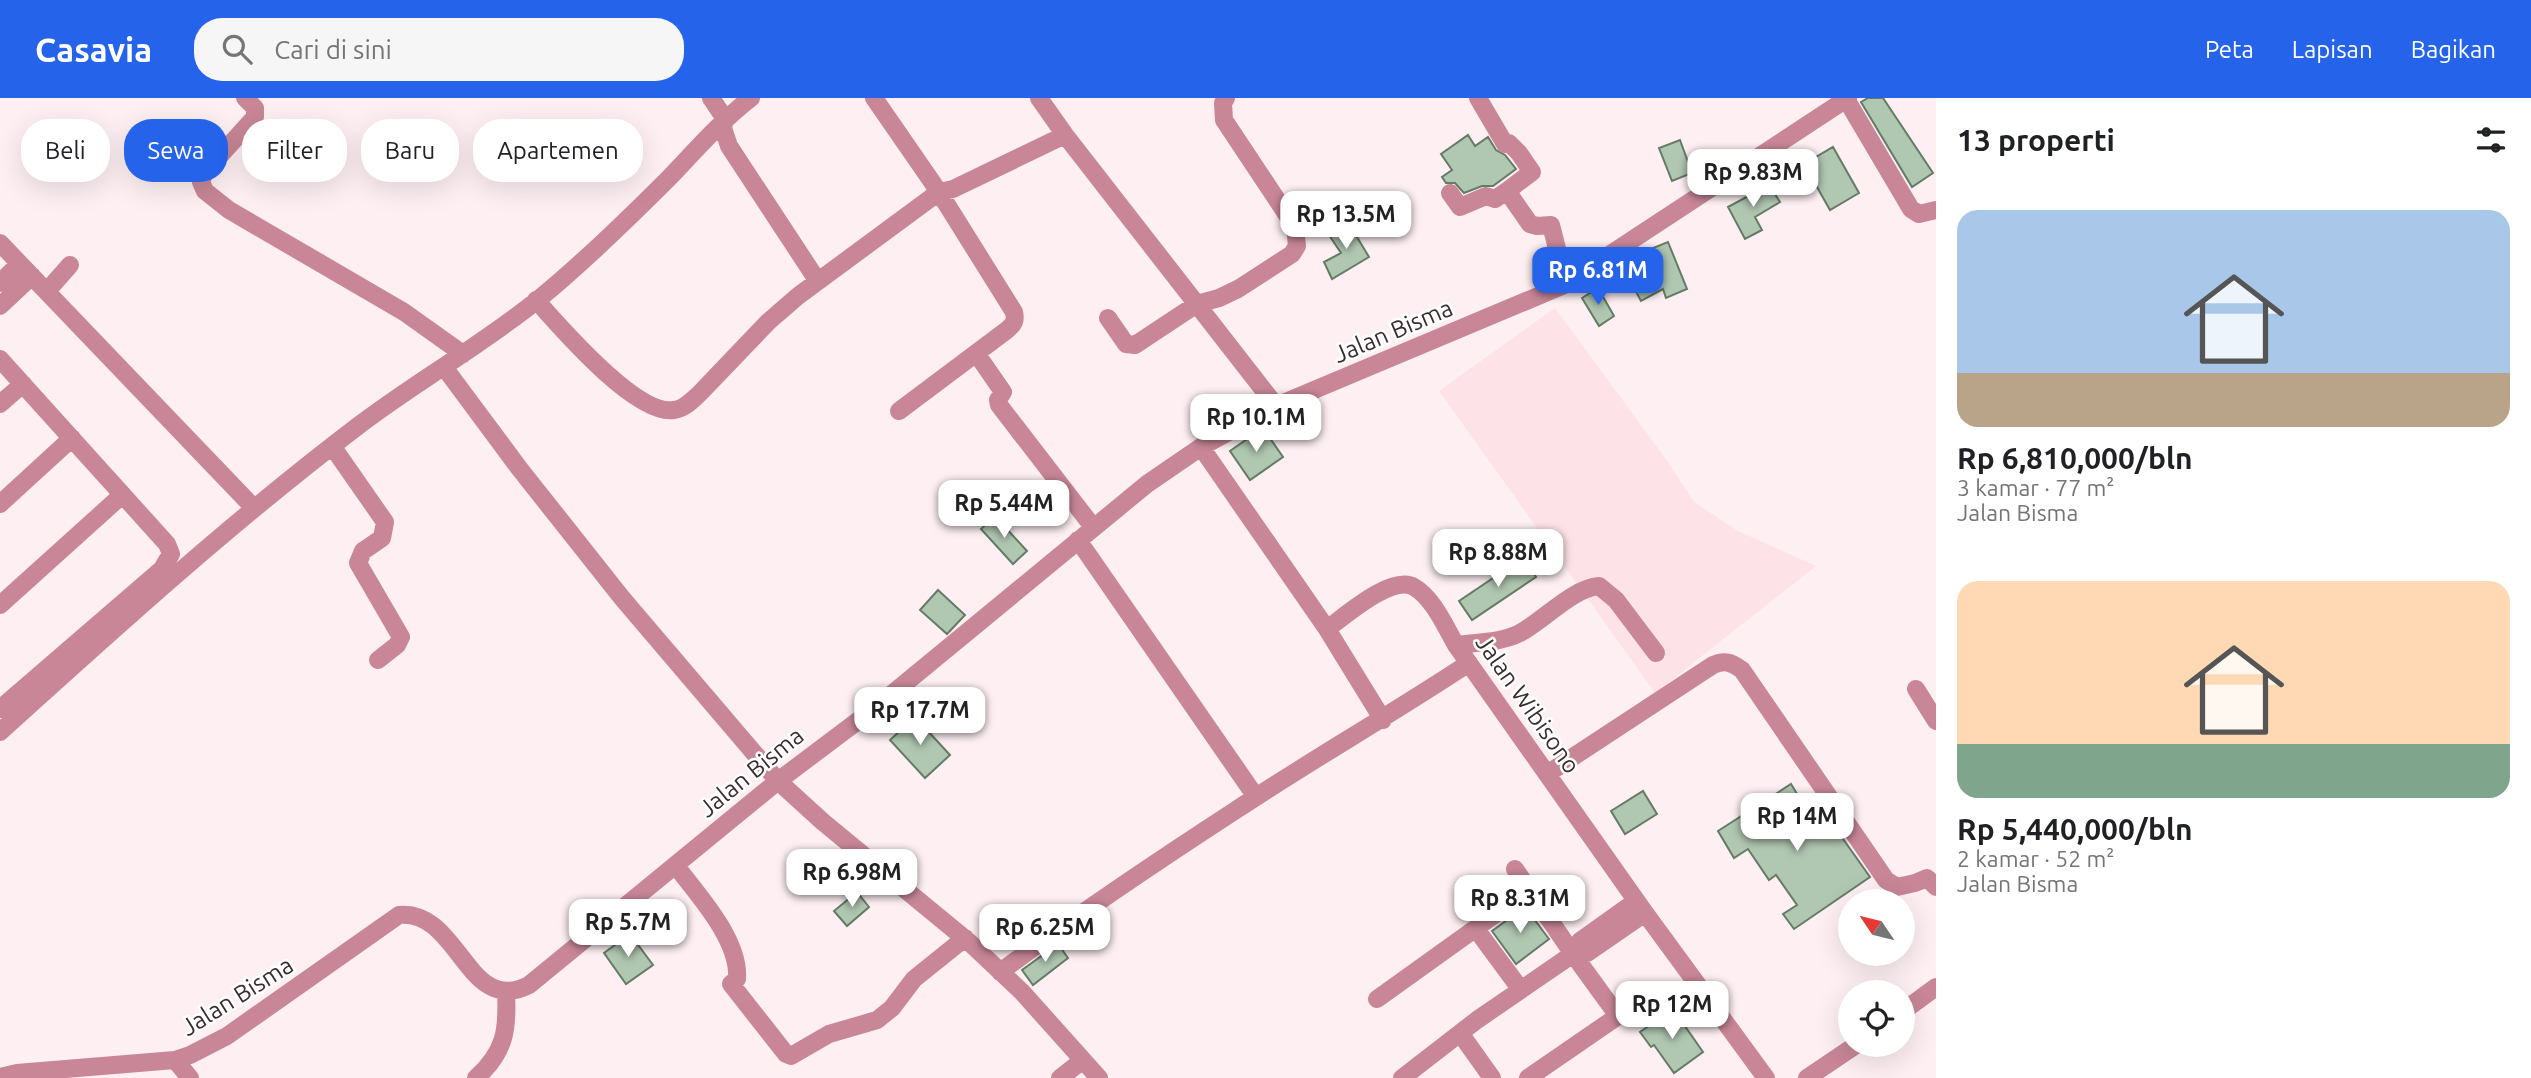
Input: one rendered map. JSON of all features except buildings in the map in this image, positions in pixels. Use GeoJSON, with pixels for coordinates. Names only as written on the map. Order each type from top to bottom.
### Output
{"type":"FeatureCollection","features":[{"type":"Feature","properties":{"kind":"street"},"geometry":{"type":"LineString","coordinates":[[244,98],[255,108],[255,117],[205,172],[201,183],[205,191],[229,210],[404,312],[463,354]]}},
{"type":"Feature","properties":{"kind":"street"},"geometry":{"type":"LineString","coordinates":[[711,98],[725,119],[723,128],[729,146],[817,280]]}},
{"type":"Feature","properties":{"kind":"street"},"geometry":{"type":"LineString","coordinates":[[0,732],[253,507],[395,398],[463,354],[536,300],[595,249],[725,119],[751,98]]}},
{"type":"Feature","properties":{"kind":"street"},"geometry":{"type":"LineString","coordinates":[[874,98],[939,192],[1014,312],[1015,322],[899,411]]}},
{"type":"Feature","properties":{"kind":"street"},"geometry":{"type":"LineString","coordinates":[[1039,98],[1276,406]]}},
{"type":"Feature","properties":{"kind":"street"},"geometry":{"type":"LineString","coordinates":[[1108,318],[1130,346],[1197,304],[1238,289],[1292,254],[1297,246],[1295,227],[1224,120],[1223,103],[1226,98]]}},
{"type":"Feature","properties":{"kind":"street"},"geometry":{"type":"LineString","coordinates":[[1450,193],[1460,207],[1486,196],[1495,199],[1532,172],[1519,153],[1509,143],[1505,144],[1478,98]]}},
{"type":"Feature","properties":{"kind":"street"},"geometry":{"type":"LineString","coordinates":[[1847,99],[1911,209],[1919,214],[1936,210]]}},
{"type":"Feature","properties":{"kind":"street","name":"Jalan Bisma"},"geometry":{"type":"LineString","coordinates":[[0,1077],[17,1073],[175,1060],[198,1052],[227,1036],[399,915],[410,914],[424,918],[441,931],[479,978],[495,989],[506,993],[516,992],[676,866],[778,781],[875,708],[1147,484],[1201,447],[1276,406],[1566,284],[1847,99]]}},
{"type":"Feature","properties":{"kind":"street"},"geometry":{"type":"LineString","coordinates":[[536,300],[584,355],[637,397],[659,408],[675,410],[701,393],[768,322],[817,280],[939,192],[953,189],[1065,135]]}},
{"type":"Feature","properties":{"kind":"street"},"geometry":{"type":"LineString","coordinates":[[1507,191],[1530,225],[1550,225],[1566,284]]}},
{"type":"Feature","properties":{"kind":"street"},"geometry":{"type":"LineString","coordinates":[[0,243],[253,507]]}},
{"type":"Feature","properties":{"kind":"street"},"geometry":{"type":"LineString","coordinates":[[47,291],[70,265]]}},
{"type":"Feature","properties":{"kind":"street"},"geometry":{"type":"LineString","coordinates":[[0,283],[25,270]]}},
{"type":"Feature","properties":{"kind":"street"},"geometry":{"type":"LineString","coordinates":[[0,306],[25,270]]}},
{"type":"Feature","properties":{"kind":"street"},"geometry":{"type":"LineString","coordinates":[[976,353],[1003,392],[998,400],[999,405],[1093,527]]}},
{"type":"Feature","properties":{"kind":"street"},"geometry":{"type":"LineString","coordinates":[[0,359],[167,544],[171,554],[162,569],[2,702]]}},
{"type":"Feature","properties":{"kind":"street"},"geometry":{"type":"LineString","coordinates":[[444,367],[519,468],[622,598],[778,781],[823,822],[965,938],[1022,992],[1099,1078]]}},
{"type":"Feature","properties":{"kind":"street"},"geometry":{"type":"LineString","coordinates":[[0,404],[23,384]]}},
{"type":"Feature","properties":{"kind":"street"},"geometry":{"type":"LineString","coordinates":[[0,503],[72,438]]}},
{"type":"Feature","properties":{"kind":"street"},"geometry":{"type":"LineString","coordinates":[[332,446],[384,522],[382,538],[363,551],[358,563],[401,637],[397,645],[379,660]]}},
{"type":"Feature","properties":{"kind":"street"},"geometry":{"type":"LineString","coordinates":[[1201,447],[1327,629],[1382,720]]}},
{"type":"Feature","properties":{"kind":"street"},"geometry":{"type":"LineString","coordinates":[[0,605],[121,496]]}},
{"type":"Feature","properties":{"kind":"street"},"geometry":{"type":"LineString","coordinates":[[1078,540],[1256,797]]}},
{"type":"Feature","properties":{"kind":"street","name":"Jalan Wibisono"},"geometry":{"type":"LineString","coordinates":[[1327,629],[1384,589],[1409,584],[1429,601],[1456,645],[1640,907],[1766,1078]]}},
{"type":"Feature","properties":{"kind":"street"},"geometry":{"type":"LineString","coordinates":[[1456,645],[1504,640],[1538,622],[1574,596],[1592,586],[1599,586],[1616,600],[1656,653]]}},
{"type":"Feature","properties":{"kind":"street"},"geometry":{"type":"LineString","coordinates":[[1547,774],[1713,665],[1724,661],[1742,670],[1885,880],[1897,887],[1927,878],[1936,887]]}},
{"type":"Feature","properties":{"kind":"street"},"geometry":{"type":"LineString","coordinates":[[1000,972],[1058,929],[1256,797],[1469,663]]}},
{"type":"Feature","properties":{"kind":"street"},"geometry":{"type":"LineString","coordinates":[[1916,689],[1936,721]]}},
{"type":"Feature","properties":{"kind":"street"},"geometry":{"type":"LineString","coordinates":[[676,866],[723,931],[737,970],[737,979],[731,984],[786,1054],[791,1056],[829,1034],[877,1020],[892,1008],[914,979],[965,938]]}},
{"type":"Feature","properties":{"kind":"street"},"geometry":{"type":"LineString","coordinates":[[1515,869],[1618,1016],[1528,1078]]}},
{"type":"Feature","properties":{"kind":"street"},"geometry":{"type":"LineString","coordinates":[[1377,999],[1529,890]]}},
{"type":"Feature","properties":{"kind":"street"},"geometry":{"type":"LineString","coordinates":[[1402,1078],[1460,1033],[1573,954],[1587,953],[1640,907]]}},
{"type":"Feature","properties":{"kind":"street"},"geometry":{"type":"LineString","coordinates":[[1476,929],[1521,990]]}},
{"type":"Feature","properties":{"kind":"street"},"geometry":{"type":"LineString","coordinates":[[1915,1002],[1936,987]]}},
{"type":"Feature","properties":{"kind":"street"},"geometry":{"type":"LineString","coordinates":[[476,1078],[498,1056],[503,1044],[507,1012],[506,993]]}},
{"type":"Feature","properties":{"kind":"street"},"geometry":{"type":"LineString","coordinates":[[1460,1033],[1485,1075]]}},
{"type":"Feature","properties":{"kind":"street"},"geometry":{"type":"LineString","coordinates":[[1807,1078],[1838,1057]]}},
{"type":"Feature","properties":{"kind":"street"},"geometry":{"type":"LineString","coordinates":[[175,1060],[190,1078]]}},
{"type":"Feature","properties":{"kind":"street"},"geometry":{"type":"LineString","coordinates":[[1060,1078],[1083,1060]]}},
{"type":"Feature","properties":{"kind":"shaded area"},"geometry":{"type":"Polygon","coordinates":[[[1555,308],[1668,462],[1694,502],[1738,531],[1816,566],[1655,693],[1439,391],[1555,308]]]}}]}
